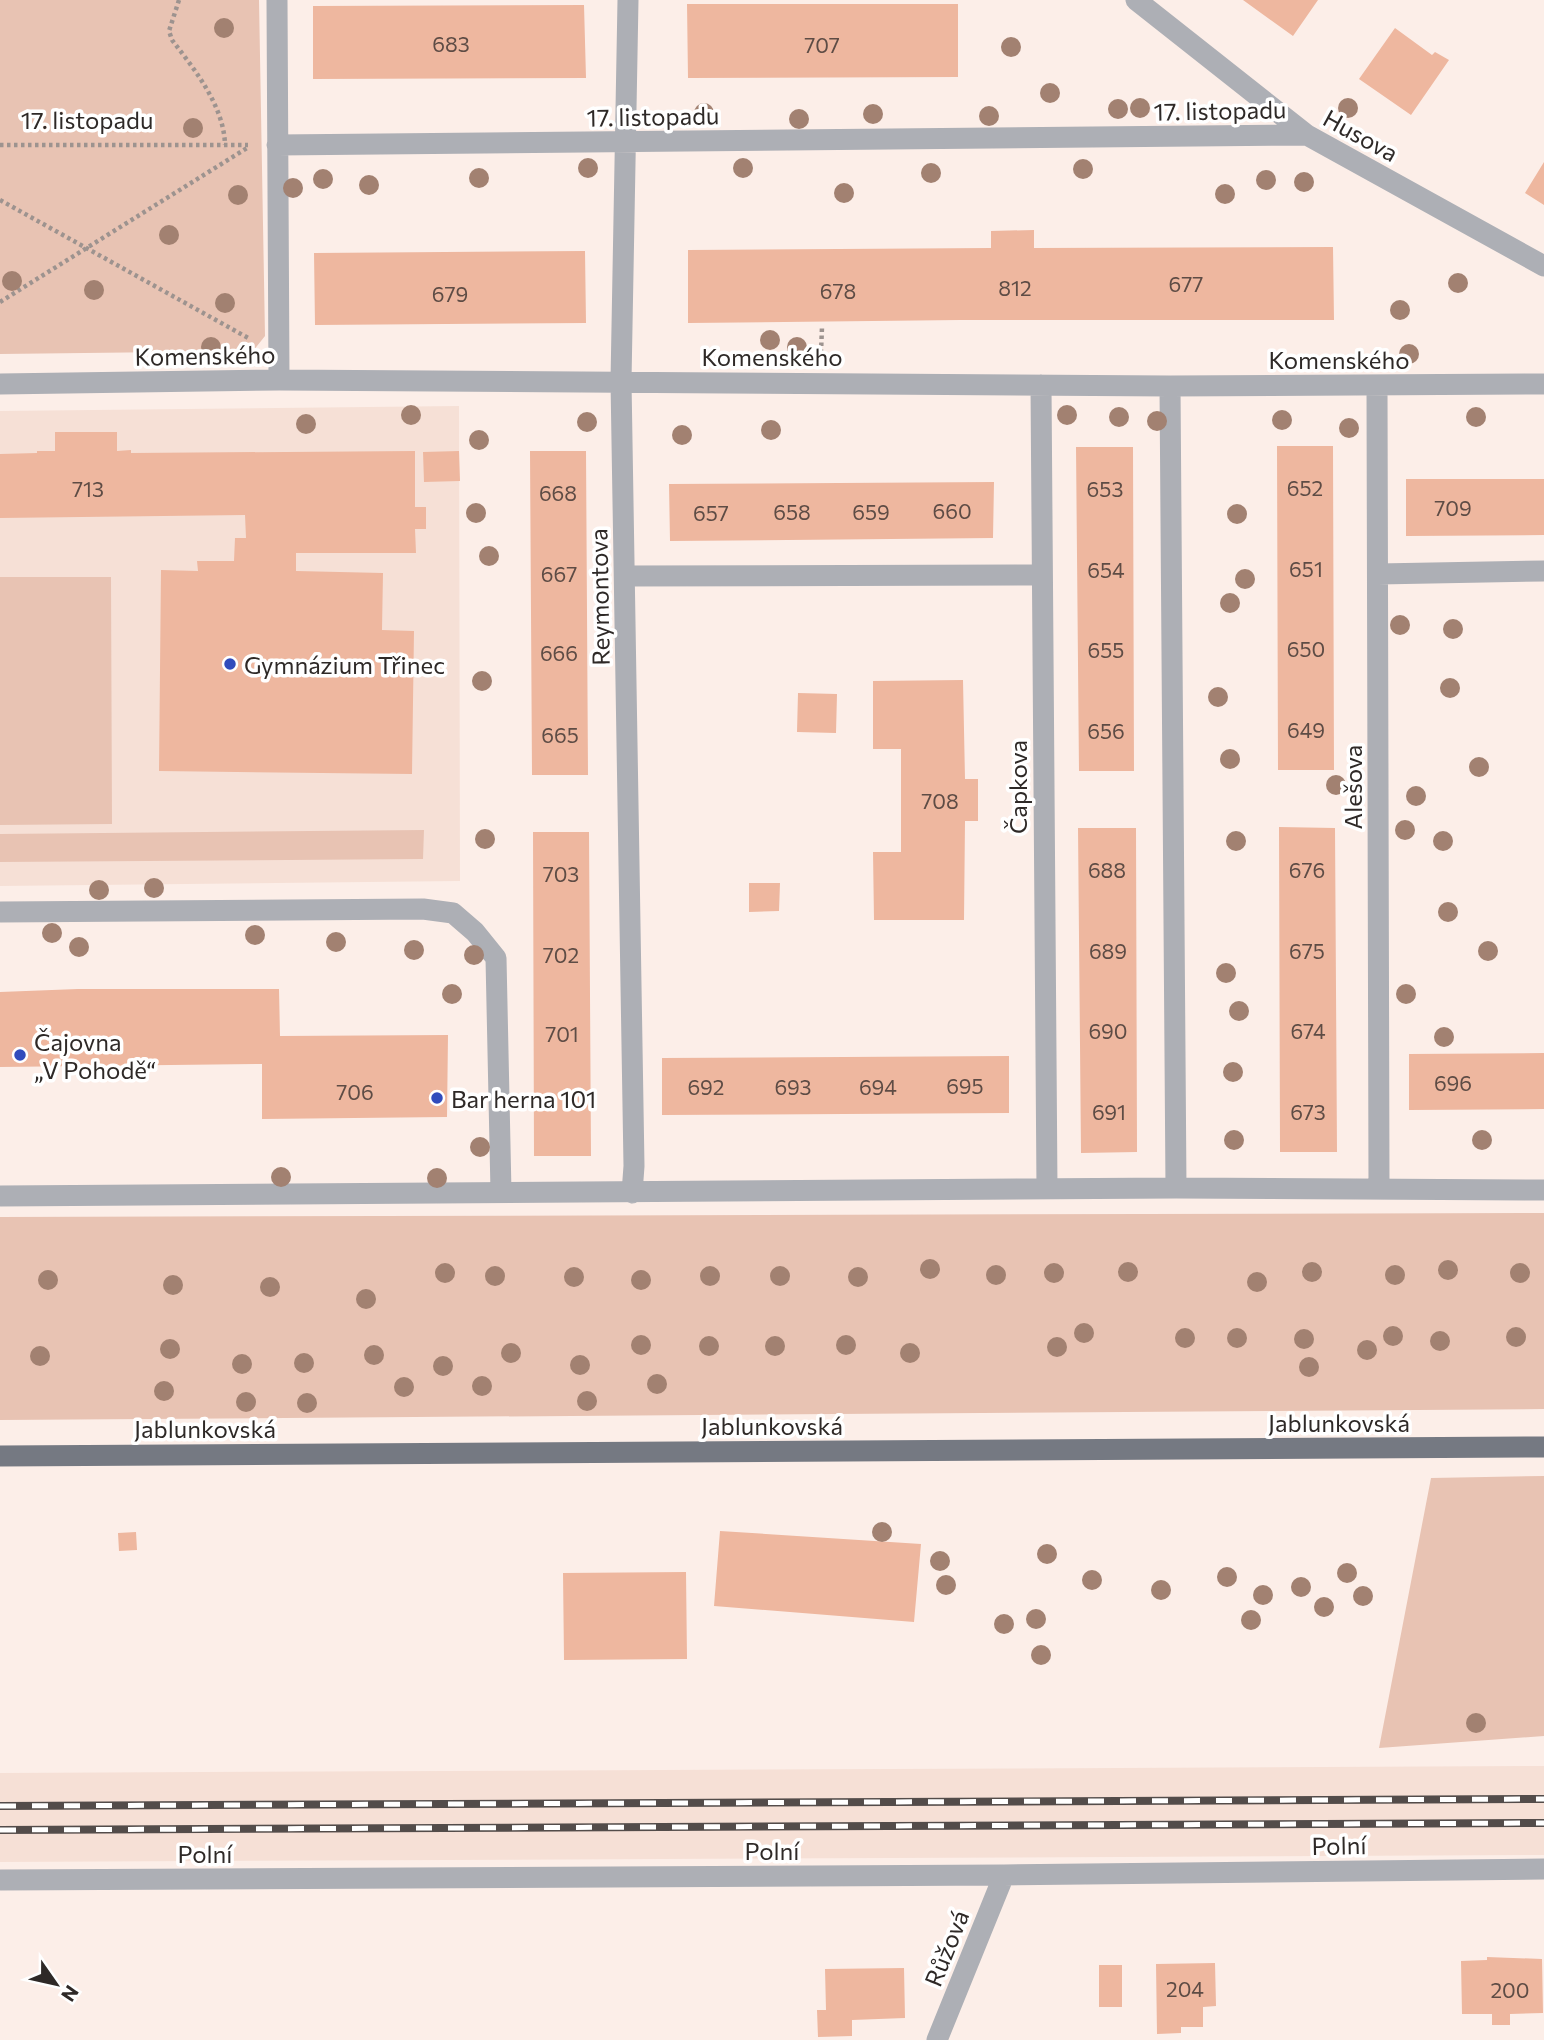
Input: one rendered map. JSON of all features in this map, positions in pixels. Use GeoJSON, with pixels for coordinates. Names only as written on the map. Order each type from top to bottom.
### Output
{"type":"FeatureCollection","features":[{"type":"Feature","properties":{"kind":"main road","name":"Jablunkovská"},"geometry":{"type":"LineString","coordinates":[[0,1456],[1544,1447]]}},
{"type":"Feature","properties":{"kind":"street"},"geometry":{"type":"LineString","coordinates":[[277,0],[279,380]]}},
{"type":"Feature","properties":{"kind":"street","name":"Reymontova"},"geometry":{"type":"LineString","coordinates":[[628,0],[621,381],[634,1166],[632,1193]]}},
{"type":"Feature","properties":{"kind":"street","name":"Husova"},"geometry":{"type":"LineString","coordinates":[[1136,0],[1307,135],[1544,266]]}},
{"type":"Feature","properties":{"kind":"street","name":"17. listopadu"},"geometry":{"type":"LineString","coordinates":[[277,145],[1307,135]]}},
{"type":"Feature","properties":{"kind":"street","name":"Komenského"},"geometry":{"type":"LineString","coordinates":[[0,384],[279,380],[1170,386],[1544,384]]}},
{"type":"Feature","properties":{"kind":"street","name":"Čapkova"},"geometry":{"type":"LineString","coordinates":[[1041,384],[1047,1189]]}},
{"type":"Feature","properties":{"kind":"street","name":"Alešova"},"geometry":{"type":"LineString","coordinates":[[1377,385],[1378,1188]]}},
{"type":"Feature","properties":{"kind":"street"},"geometry":{"type":"LineString","coordinates":[[1170,386],[1176,1188]]}},
{"type":"Feature","properties":{"kind":"street"},"geometry":{"type":"LineString","coordinates":[[1378,574],[1544,571]]}},
{"type":"Feature","properties":{"kind":"street"},"geometry":{"type":"LineString","coordinates":[[625,576],[1042,575]]}},
{"type":"Feature","properties":{"kind":"street"},"geometry":{"type":"LineString","coordinates":[[0,912],[423,909],[453,913],[475,932],[496,958],[501,1192]]}},
{"type":"Feature","properties":{"kind":"street"},"geometry":{"type":"LineString","coordinates":[[0,1196],[1176,1188],[1544,1190]]}},
{"type":"Feature","properties":{"kind":"street","name":"Polní"},"geometry":{"type":"LineString","coordinates":[[0,1880],[1004,1875],[1544,1869]]}},
{"type":"Feature","properties":{"kind":"street","name":"Růžová"},"geometry":{"type":"LineString","coordinates":[[937,2040],[1004,1875]]}},
{"type":"Feature","properties":{"kind":"path"},"geometry":{"type":"LineString","coordinates":[[179,0],[169,31],[172,40],[208,91],[222,127],[225,145]]}},
{"type":"Feature","properties":{"kind":"path","name":"17. listopadu"},"geometry":{"type":"LineString","coordinates":[[0,145],[250,145],[86,248]]}},
{"type":"Feature","properties":{"kind":"path"},"geometry":{"type":"LineString","coordinates":[[0,200],[250,339]]}},
{"type":"Feature","properties":{"kind":"path"},"geometry":{"type":"LineString","coordinates":[[0,302],[86,248]]}},
{"type":"Feature","properties":{"kind":"path"},"geometry":{"type":"LineString","coordinates":[[821,361],[822,327]]}},
{"type":"Feature","properties":{"kind":"shaded area"},"geometry":{"type":"Polygon","coordinates":[[[0,0],[259,0],[265,336],[253,351],[0,354],[0,0]]]}},
{"type":"Feature","properties":{"kind":"shaded area","name":"Gymnázium Třinec"},"geometry":{"type":"Polygon","coordinates":[[[459,406],[460,881],[0,886],[0,411],[459,406]]]}},
{"type":"Feature","properties":{"kind":"shaded area"},"geometry":{"type":"Polygon","coordinates":[[[0,577],[111,577],[112,824],[0,825],[0,577]]]}},
{"type":"Feature","properties":{"kind":"shaded area"},"geometry":{"type":"Polygon","coordinates":[[[424,830],[423,859],[0,862],[0,834],[424,830]]]}},
{"type":"Feature","properties":{"kind":"shaded area"},"geometry":{"type":"Polygon","coordinates":[[[1544,1213],[1544,1409],[0,1420],[0,1217],[1544,1213]]]}},
{"type":"Feature","properties":{"kind":"shaded area"},"geometry":{"type":"Polygon","coordinates":[[[1544,1476],[1544,1736],[1379,1748],[1431,1478],[1544,1476]]]}},
{"type":"Feature","properties":{"kind":"shaded area"},"geometry":{"type":"Polygon","coordinates":[[[1544,1766],[1544,1855],[0,1862],[0,1773],[1544,1766]]]}},
{"type":"Feature","properties":{"kind":"building"},"geometry":{"type":"Polygon","coordinates":[[[1243,0],[1318,0],[1293,36],[1243,0]]]}},
{"type":"Feature","properties":{"kind":"building"},"geometry":{"type":"Polygon","coordinates":[[[687,4],[958,4],[958,77],[688,78],[687,4]]]}},
{"type":"Feature","properties":{"kind":"building"},"geometry":{"type":"Polygon","coordinates":[[[584,5],[586,78],[313,79],[313,6],[584,5]]]}},
{"type":"Feature","properties":{"kind":"building"},"geometry":{"type":"Polygon","coordinates":[[[1395,28],[1432,55],[1435,52],[1449,60],[1411,115],[1359,79],[1395,28]]]}},
{"type":"Feature","properties":{"kind":"building"},"geometry":{"type":"Polygon","coordinates":[[[1544,162],[1544,205],[1525,193],[1544,162]]]}},
{"type":"Feature","properties":{"kind":"building"},"geometry":{"type":"Polygon","coordinates":[[[1034,230],[1034,248],[1333,247],[1334,320],[688,323],[688,250],[991,248],[991,231],[1034,230]]]}},
{"type":"Feature","properties":{"kind":"building"},"geometry":{"type":"Polygon","coordinates":[[[585,251],[586,323],[315,325],[314,253],[585,251]]]}},
{"type":"Feature","properties":{"kind":"building"},"geometry":{"type":"Polygon","coordinates":[[[55,432],[117,432],[117,451],[131,450],[131,453],[415,451],[415,507],[426,507],[426,529],[415,529],[416,553],[296,553],[296,571],[383,573],[382,630],[414,631],[412,774],[159,771],[161,570],[198,571],[197,561],[234,561],[235,538],[246,538],[245,515],[0,518],[0,454],[55,451],[55,432]]]}},
{"type":"Feature","properties":{"kind":"building"},"geometry":{"type":"Polygon","coordinates":[[[1277,446],[1333,446],[1334,770],[1278,770],[1277,446]]]}},
{"type":"Feature","properties":{"kind":"building"},"geometry":{"type":"Polygon","coordinates":[[[1076,447],[1133,447],[1134,771],[1079,771],[1076,447]]]}},
{"type":"Feature","properties":{"kind":"building"},"geometry":{"type":"Polygon","coordinates":[[[459,451],[460,481],[424,482],[423,452],[459,451]]]}},
{"type":"Feature","properties":{"kind":"building"},"geometry":{"type":"Polygon","coordinates":[[[530,451],[586,451],[588,775],[532,775],[530,451]]]}},
{"type":"Feature","properties":{"kind":"building"},"geometry":{"type":"Polygon","coordinates":[[[1406,479],[1544,479],[1544,535],[1406,536],[1406,479]]]}},
{"type":"Feature","properties":{"kind":"building"},"geometry":{"type":"Polygon","coordinates":[[[994,482],[993,538],[670,541],[669,484],[994,482]]]}},
{"type":"Feature","properties":{"kind":"building"},"geometry":{"type":"Polygon","coordinates":[[[963,680],[965,779],[978,779],[978,821],[965,821],[964,920],[874,920],[873,852],[901,852],[901,749],[873,749],[873,681],[963,680]]]}},
{"type":"Feature","properties":{"kind":"building"},"geometry":{"type":"Polygon","coordinates":[[[798,693],[837,694],[836,733],[797,732],[798,693]]]}},
{"type":"Feature","properties":{"kind":"building"},"geometry":{"type":"Polygon","coordinates":[[[1279,827],[1335,828],[1337,1152],[1280,1152],[1279,827]]]}},
{"type":"Feature","properties":{"kind":"building"},"geometry":{"type":"Polygon","coordinates":[[[1078,828],[1136,828],[1137,1152],[1081,1153],[1078,828]]]}},
{"type":"Feature","properties":{"kind":"building"},"geometry":{"type":"Polygon","coordinates":[[[533,832],[589,832],[591,1156],[534,1156],[533,832]]]}},
{"type":"Feature","properties":{"kind":"building"},"geometry":{"type":"Polygon","coordinates":[[[749,883],[780,883],[779,911],[749,912],[749,883]]]}},
{"type":"Feature","properties":{"kind":"building"},"geometry":{"type":"Polygon","coordinates":[[[78,989],[279,989],[280,1036],[448,1035],[447,1117],[262,1119],[262,1064],[0,1067],[0,992],[78,989]]]}},
{"type":"Feature","properties":{"kind":"building"},"geometry":{"type":"Polygon","coordinates":[[[1544,1053],[1544,1109],[1409,1110],[1409,1054],[1544,1053]]]}},
{"type":"Feature","properties":{"kind":"building"},"geometry":{"type":"Polygon","coordinates":[[[1009,1056],[1009,1113],[662,1115],[662,1058],[1009,1056]]]}},
{"type":"Feature","properties":{"kind":"building"},"geometry":{"type":"Polygon","coordinates":[[[720,1531],[921,1544],[914,1622],[714,1606],[720,1531]]]}},
{"type":"Feature","properties":{"kind":"building"},"geometry":{"type":"Polygon","coordinates":[[[136,1532],[137,1550],[119,1551],[118,1533],[136,1532]]]}},
{"type":"Feature","properties":{"kind":"building"},"geometry":{"type":"Polygon","coordinates":[[[686,1572],[687,1659],[564,1660],[563,1573],[686,1572]]]}},
{"type":"Feature","properties":{"kind":"building"},"geometry":{"type":"Polygon","coordinates":[[[1487,1957],[1542,1959],[1543,2013],[1510,2014],[1510,2025],[1492,2025],[1492,2014],[1462,2014],[1461,1961],[1487,1960],[1487,1957]]]}},
{"type":"Feature","properties":{"kind":"building"},"geometry":{"type":"Polygon","coordinates":[[[1215,1963],[1216,2006],[1203,2007],[1203,2027],[1181,2027],[1181,2033],[1157,2034],[1156,1964],[1215,1963]]]}},
{"type":"Feature","properties":{"kind":"building"},"geometry":{"type":"Polygon","coordinates":[[[1099,1965],[1122,1965],[1122,2007],[1099,2007],[1099,1965]]]}},
{"type":"Feature","properties":{"kind":"building"},"geometry":{"type":"Polygon","coordinates":[[[904,1968],[905,2018],[852,2020],[852,2036],[818,2037],[817,2010],[826,2010],[825,1969],[904,1968]]]}},
{"type":"Feature","properties":{"kind":"railway"},"geometry":{"type":"LineString","coordinates":[[0,1806],[1544,1799]]}},
{"type":"Feature","properties":{"kind":"railway"},"geometry":{"type":"LineString","coordinates":[[0,1830],[1544,1823]]}},
{"type":"Feature","properties":{"kind":"place","name":"Gymnázium Třinec"},"geometry":{"type":"Point","coordinates":[230,664]}},
{"type":"Feature","properties":{"kind":"place","name":"Čajovna „V Pohodě“"},"geometry":{"type":"Point","coordinates":[20,1055]}},
{"type":"Feature","properties":{"kind":"place","name":"Bar herna 101"},"geometry":{"type":"Point","coordinates":[437,1098]}}]}
